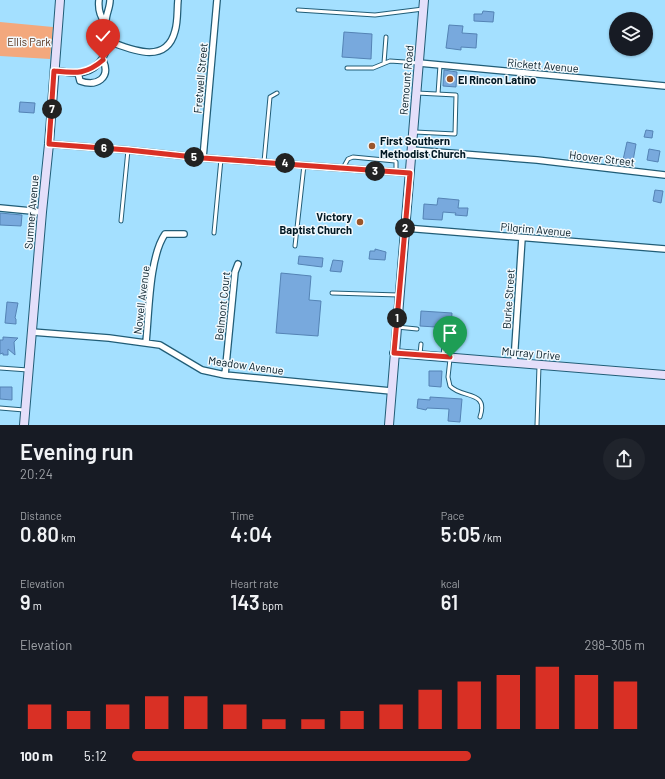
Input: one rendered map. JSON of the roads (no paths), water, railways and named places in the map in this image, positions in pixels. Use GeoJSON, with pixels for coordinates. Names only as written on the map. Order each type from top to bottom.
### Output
{"type":"FeatureCollection","features":[{"type":"Feature","properties":{"kind":"street","name":"Sumner Avenue"},"geometry":{"type":"LineString","coordinates":[[24,425],[60,0]]}},
{"type":"Feature","properties":{"kind":"street"},"geometry":{"type":"LineString","coordinates":[[99,0],[101,18],[105,22]]}},
{"type":"Feature","properties":{"kind":"street"},"geometry":{"type":"LineString","coordinates":[[78,73],[80,81],[88,83],[95,83],[101,80],[105,73],[106,67],[103,60],[108,41],[105,22],[110,6],[110,0]]}},
{"type":"Feature","properties":{"kind":"street"},"geometry":{"type":"LineString","coordinates":[[108,41],[137,52],[153,53],[163,50],[171,41],[175,32],[178,0]]}},
{"type":"Feature","properties":{"kind":"street","name":"Fretwell Street"},"geometry":{"type":"LineString","coordinates":[[203,158],[218,0]]}},
{"type":"Feature","properties":{"kind":"street","name":"Remount Road"},"geometry":{"type":"LineString","coordinates":[[389,425],[424,0]]}},
{"type":"Feature","properties":{"kind":"street"},"geometry":{"type":"LineString","coordinates":[[54,71],[78,73],[92,68],[103,60]]}},
{"type":"Feature","properties":{"kind":"street","name":"Rickett Avenue"},"geometry":{"type":"LineString","coordinates":[[419,63],[665,86]]}},
{"type":"Feature","properties":{"kind":"street"},"geometry":{"type":"LineString","coordinates":[[49,144],[203,158],[410,173]]}},
{"type":"Feature","properties":{"kind":"street","name":"Hoover Street"},"geometry":{"type":"LineString","coordinates":[[412,150],[537,160],[665,175]]}},
{"type":"Feature","properties":{"kind":"street"},"geometry":{"type":"LineString","coordinates":[[0,208],[42,212]]}},
{"type":"Feature","properties":{"kind":"street","name":"Pilgrim Avenue"},"geometry":{"type":"LineString","coordinates":[[405,228],[665,249]]}},
{"type":"Feature","properties":{"kind":"street","name":"Nowell Avenue"},"geometry":{"type":"LineString","coordinates":[[146,342],[153,271],[161,239],[165,234],[184,234]]}},
{"type":"Feature","properties":{"kind":"street","name":"Burke Street"},"geometry":{"type":"LineString","coordinates":[[514,362],[522,238]]}},
{"type":"Feature","properties":{"kind":"street","name":"Belmont Court"},"geometry":{"type":"LineString","coordinates":[[225,374],[235,272],[238,264]]}},
{"type":"Feature","properties":{"kind":"street","name":"Meadow Avenue"},"geometry":{"type":"LineString","coordinates":[[32,332],[146,342],[160,345],[202,370],[225,374],[391,391]]}},
{"type":"Feature","properties":{"kind":"street","name":"Murray Drive"},"geometry":{"type":"LineString","coordinates":[[394,353],[665,375]]}},
{"type":"Feature","properties":{"kind":"lane"},"geometry":{"type":"LineString","coordinates":[[298,10],[375,15],[423,9]]}},
{"type":"Feature","properties":{"kind":"lane"},"geometry":{"type":"LineString","coordinates":[[384,63],[386,37]]}},
{"type":"Feature","properties":{"kind":"lane"},"geometry":{"type":"LineString","coordinates":[[347,68],[373,68],[390,61],[419,63]]}},
{"type":"Feature","properties":{"kind":"lane"},"geometry":{"type":"LineString","coordinates":[[438,94],[440,65]]}},
{"type":"Feature","properties":{"kind":"lane"},"geometry":{"type":"LineString","coordinates":[[264,162],[270,97],[277,93]]}},
{"type":"Feature","properties":{"kind":"lane"},"geometry":{"type":"LineString","coordinates":[[413,132],[455,134],[456,96],[416,93]]}},
{"type":"Feature","properties":{"kind":"lane"},"geometry":{"type":"LineString","coordinates":[[121,221],[128,150]]}},
{"type":"Feature","properties":{"kind":"lane"},"geometry":{"type":"LineString","coordinates":[[343,168],[348,159],[353,157],[382,159],[396,162],[396,172]]}},
{"type":"Feature","properties":{"kind":"lane"},"geometry":{"type":"LineString","coordinates":[[214,233],[221,159]]}},
{"type":"Feature","properties":{"kind":"lane"},"geometry":{"type":"LineString","coordinates":[[295,246],[304,165]]}},
{"type":"Feature","properties":{"kind":"lane"},"geometry":{"type":"LineString","coordinates":[[332,293],[399,295]]}},
{"type":"Feature","properties":{"kind":"lane"},"geometry":{"type":"LineString","coordinates":[[397,327],[417,329]]}},
{"type":"Feature","properties":{"kind":"lane"},"geometry":{"type":"LineString","coordinates":[[420,354],[421,344]]}},
{"type":"Feature","properties":{"kind":"lane"},"geometry":{"type":"LineString","coordinates":[[444,346],[447,357],[450,386],[456,391],[480,400],[482,404],[480,417]]}},
{"type":"Feature","properties":{"kind":"lane"},"geometry":{"type":"LineString","coordinates":[[537,425],[539,364]]}},
{"type":"Feature","properties":{"kind":"lane"},"geometry":{"type":"LineString","coordinates":[[0,368],[28,370]]}},
{"type":"Feature","properties":{"kind":"lane"},"geometry":{"type":"LineString","coordinates":[[0,408],[26,411]]}},
{"type":"Feature","properties":{"kind":"place","name":"El Rincon Latino"},"geometry":{"type":"Point","coordinates":[450,79]}},
{"type":"Feature","properties":{"kind":"place","name":"First Southern Methodist Church"},"geometry":{"type":"Point","coordinates":[372,146]}},
{"type":"Feature","properties":{"kind":"place","name":"Victory Baptist Church"},"geometry":{"type":"Point","coordinates":[360,222]}},
{"type":"Feature","properties":{"kind":"park label","name":"Ellis Park"},"geometry":{"type":"Point","coordinates":[29,41]}}]}
